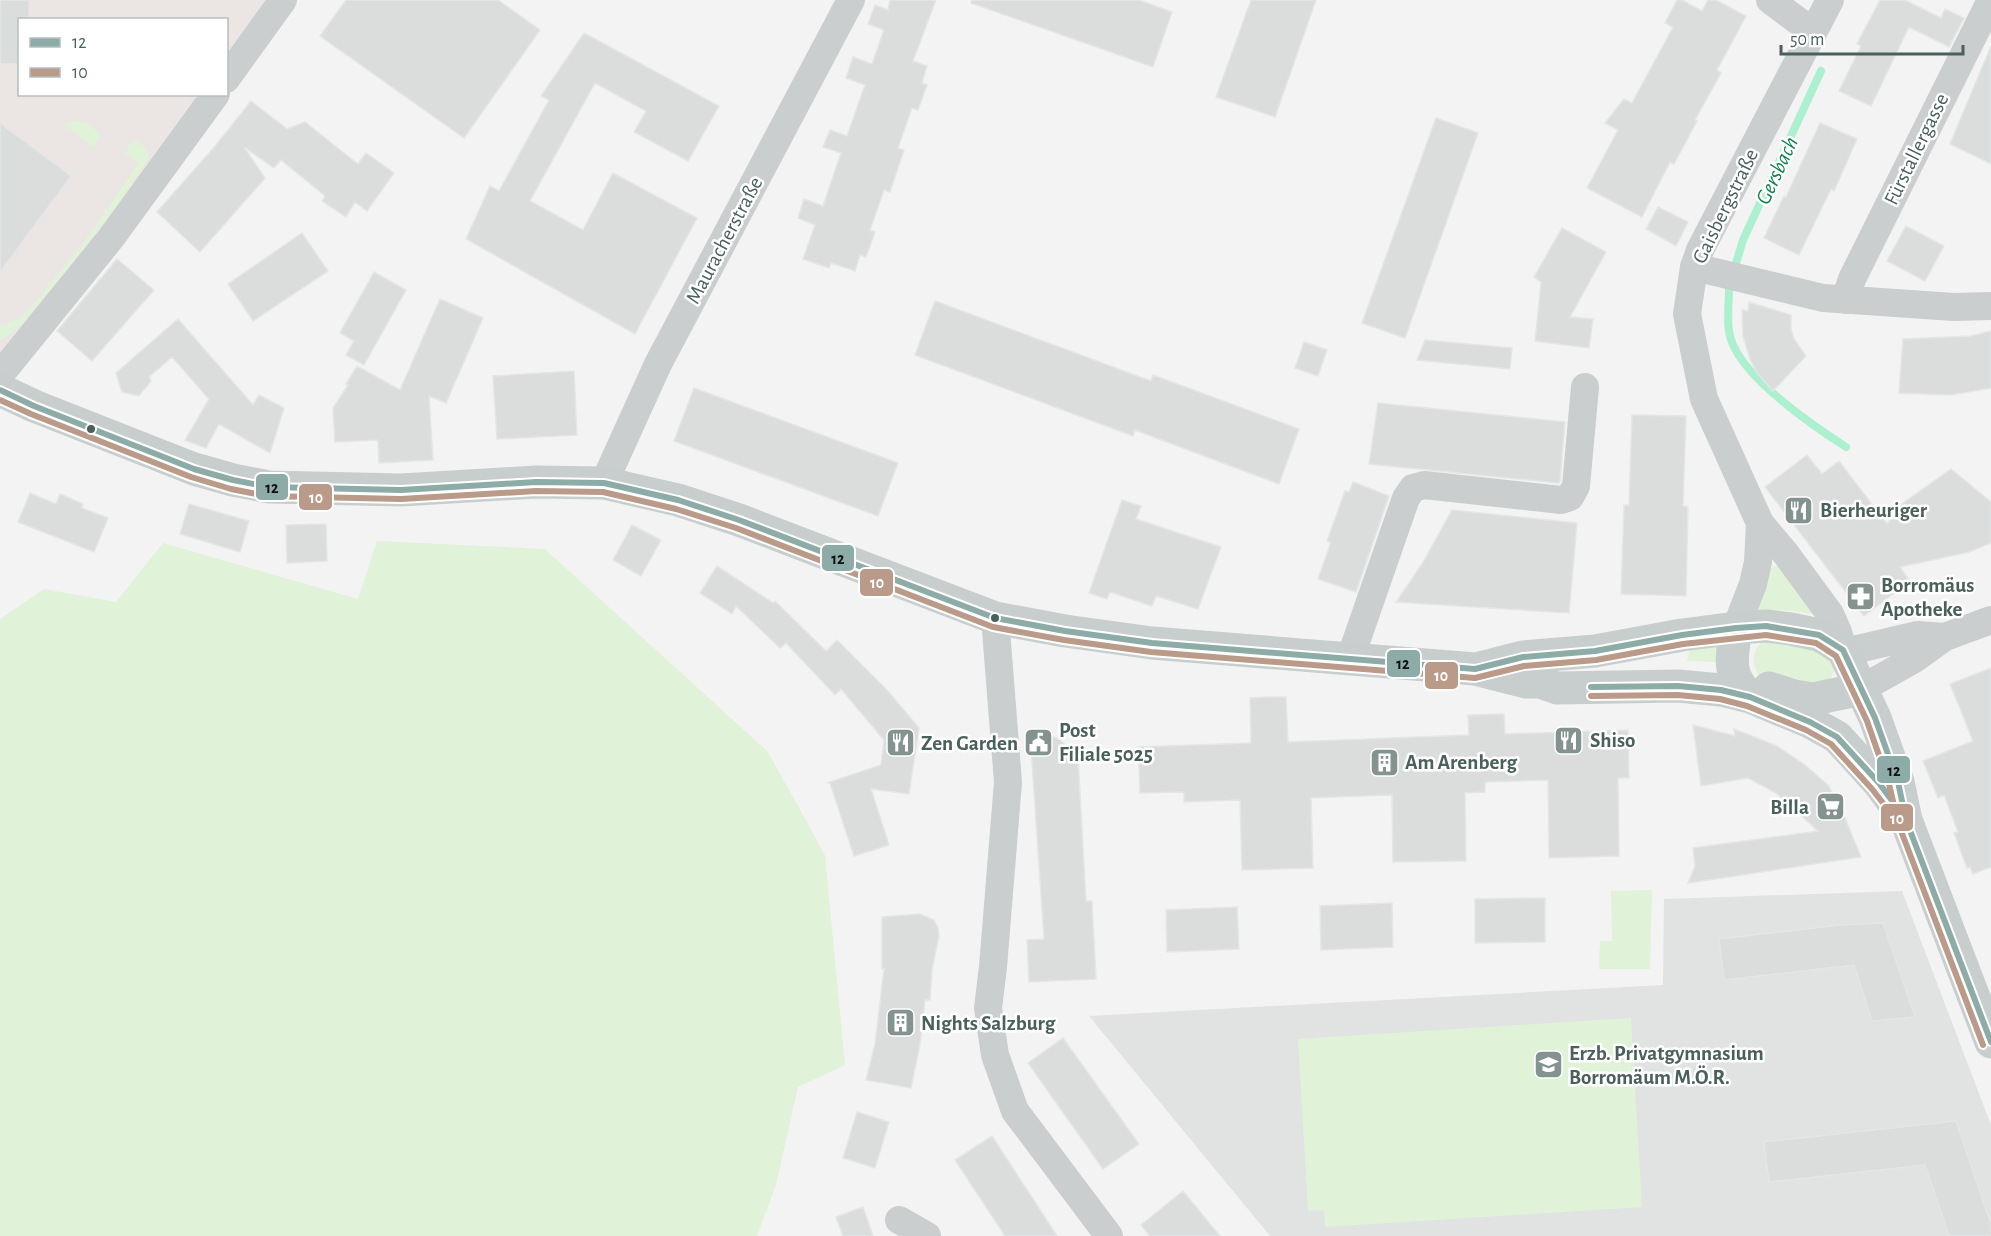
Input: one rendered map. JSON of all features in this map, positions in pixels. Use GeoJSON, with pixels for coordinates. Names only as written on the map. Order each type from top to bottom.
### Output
{"type":"FeatureCollection","features":[{"type":"Feature","properties":{"kind":"main road"},"geometry":{"type":"LineString","coordinates":[[0,390],[194,469],[269,488],[401,490],[536,482],[604,483],[678,500],[739,520],[995,618],[1065,631],[1152,643],[1475,669],[1540,682],[1557,688],[1678,686],[1721,690],[1742,686],[1765,687],[1794,696],[1814,699],[1861,689]]}},
{"type":"Feature","properties":{"kind":"main road"},"geometry":{"type":"LineString","coordinates":[[1475,669],[1523,657],[1595,651],[1736,628],[1791,629],[1819,635],[1843,650]]}},
{"type":"Feature","properties":{"kind":"main road"},"geometry":{"type":"LineString","coordinates":[[1736,628],[1732,658],[1742,686]]}},
{"type":"Feature","properties":{"kind":"main road","name":"Gaisbergstraße"},"geometry":{"type":"LineString","coordinates":[[1843,650],[1875,718],[1898,782],[1906,820],[1991,1042]]}},
{"type":"Feature","properties":{"kind":"main road","name":"Gaisbergstraße"},"geometry":{"type":"LineString","coordinates":[[1742,686],[1837,737],[1879,783],[1906,820]]}},
{"type":"Feature","properties":{"kind":"street"},"geometry":{"type":"LineString","coordinates":[[228,76],[283,0]]}},
{"type":"Feature","properties":{"kind":"street","name":"Mauracherstraße"},"geometry":{"type":"LineString","coordinates":[[604,483],[658,364],[851,0]]}},
{"type":"Feature","properties":{"kind":"street"},"geometry":{"type":"LineString","coordinates":[[1770,0],[1813,32]]}},
{"type":"Feature","properties":{"kind":"street","name":"Gaisbergstraße"},"geometry":{"type":"LineString","coordinates":[[1830,0],[1700,250],[1694,267],[1687,314],[1704,399],[1760,523],[1830,614],[1843,650]]}},
{"type":"Feature","properties":{"kind":"street","name":"Fürstallergasse"},"geometry":{"type":"LineString","coordinates":[[1845,300],[1852,279],[1991,0]]}},
{"type":"Feature","properties":{"kind":"street"},"geometry":{"type":"LineString","coordinates":[[0,375],[111,238],[215,96]]}},
{"type":"Feature","properties":{"kind":"street"},"geometry":{"type":"LineString","coordinates":[[1694,267],[1823,298],[1954,307],[1991,306]]}},
{"type":"Feature","properties":{"kind":"street"},"geometry":{"type":"LineString","coordinates":[[1350,659],[1406,498],[1413,488],[1424,485],[1560,500],[1570,497],[1576,486],[1585,387]]}},
{"type":"Feature","properties":{"kind":"street","name":"Gaisbergstraße"},"geometry":{"type":"LineString","coordinates":[[1736,628],[1753,584],[1758,562],[1760,523]]}},
{"type":"Feature","properties":{"kind":"street"},"geometry":{"type":"LineString","coordinates":[[995,618],[1008,782],[988,1008],[995,1055],[1015,1111],[1109,1236]]}},
{"type":"Feature","properties":{"kind":"street"},"geometry":{"type":"LineString","coordinates":[[1861,689],[1916,658],[1945,637],[1991,620]]}},
{"type":"Feature","properties":{"kind":"street"},"geometry":{"type":"LineString","coordinates":[[1843,650],[1858,649],[1918,635],[1945,637]]}},
{"type":"Feature","properties":{"kind":"street"},"geometry":{"type":"LineString","coordinates":[[899,1220],[927,1236]]}},
{"type":"Feature","properties":{"kind":"shaded area"},"geometry":{"type":"Polygon","coordinates":[[[0,0],[266,0],[228,54],[228,18],[18,18],[18,96],[198,96],[0,365],[0,0]]]}},
{"type":"Feature","properties":{"kind":"shaded area","name":"Erzb. Privatgymnasium Borromäum M.Ö.R."},"geometry":{"type":"Polygon","coordinates":[[[1902,891],[1991,1125],[1991,1236],[1270,1236],[1089,1016],[1663,985],[1664,899],[1902,891]]]}},
{"type":"Feature","properties":{"kind":"green space"},"geometry":{"type":"Polygon","coordinates":[[[74,121],[89,125],[98,132],[100,136],[94,148],[65,125],[74,121]]]}},
{"type":"Feature","properties":{"kind":"green space"},"geometry":{"type":"Polygon","coordinates":[[[137,141],[145,147],[149,156],[147,162],[72,264],[26,319],[11,334],[0,340],[0,326],[20,318],[30,308],[86,239],[139,163],[125,153],[133,142],[137,141]]]}},
{"type":"Feature","properties":{"kind":"green space"},"geometry":{"type":"Polygon","coordinates":[[[377,541],[545,549],[768,752],[825,855],[845,1065],[798,1087],[776,1185],[757,1236],[0,1236],[0,619],[44,589],[116,602],[163,543],[358,599],[377,541]]]}},
{"type":"Feature","properties":{"kind":"green space"},"geometry":{"type":"Polygon","coordinates":[[[1781,565],[1813,614],[1785,610],[1754,613],[1768,569],[1781,565]]]}},
{"type":"Feature","properties":{"kind":"green space"},"geometry":{"type":"Polygon","coordinates":[[[1765,638],[1820,649],[1835,667],[1826,686],[1762,681],[1754,659],[1760,643],[1765,638]]]}},
{"type":"Feature","properties":{"kind":"green space"},"geometry":{"type":"Polygon","coordinates":[[[1717,644],[1717,662],[1687,661],[1690,649],[1717,644]]]}},
{"type":"Feature","properties":{"kind":"green space"},"geometry":{"type":"Polygon","coordinates":[[[1652,890],[1650,969],[1599,969],[1600,941],[1612,941],[1611,891],[1652,890]]]}},
{"type":"Feature","properties":{"kind":"green space"},"geometry":{"type":"Polygon","coordinates":[[[1631,1018],[1642,1207],[1325,1227],[1324,1210],[1308,1211],[1298,1039],[1631,1018]]]}},
{"type":"Feature","properties":{"kind":"building"},"geometry":{"type":"Polygon","coordinates":[[[0,0],[29,0],[29,18],[18,18],[18,64],[0,64],[0,0]]]}},
{"type":"Feature","properties":{"kind":"building"},"geometry":{"type":"Polygon","coordinates":[[[346,0],[498,0],[540,30],[464,138],[320,36],[346,0]]]}},
{"type":"Feature","properties":{"kind":"building"},"geometry":{"type":"Polygon","coordinates":[[[890,0],[936,0],[913,61],[927,66],[922,83],[927,85],[918,110],[912,108],[898,148],[904,150],[890,192],[884,190],[870,230],[875,232],[866,257],[860,255],[855,271],[831,263],[829,268],[803,259],[815,225],[798,218],[804,199],[823,206],[841,153],[823,147],[830,130],[847,136],[865,85],[846,78],[853,57],[872,64],[884,30],[868,24],[875,5],[888,10],[890,0]]]}},
{"type":"Feature","properties":{"kind":"building"},"geometry":{"type":"Polygon","coordinates":[[[972,0],[1139,0],[1172,12],[1153,67],[971,3],[972,0]]]}},
{"type":"Feature","properties":{"kind":"building"},"geometry":{"type":"Polygon","coordinates":[[[1251,0],[1316,0],[1275,117],[1216,97],[1251,0]]]}},
{"type":"Feature","properties":{"kind":"building"},"geometry":{"type":"Polygon","coordinates":[[[1677,0],[1682,0],[1702,11],[1708,0],[1716,0],[1746,16],[1717,70],[1721,73],[1695,120],[1697,121],[1674,164],[1670,162],[1642,217],[1587,188],[1618,130],[1605,123],[1624,99],[1632,103],[1673,27],[1665,23],[1677,0]]]}},
{"type":"Feature","properties":{"kind":"building"},"geometry":{"type":"Polygon","coordinates":[[[1880,0],[1905,0],[1941,18],[1945,9],[1964,18],[1949,47],[1909,27],[1871,106],[1839,91],[1861,46],[1857,44],[1880,0]]]}},
{"type":"Feature","properties":{"kind":"building"},"geometry":{"type":"Polygon","coordinates":[[[584,33],[719,106],[688,161],[634,132],[646,111],[595,83],[530,201],[583,230],[613,173],[697,218],[635,334],[466,239],[490,186],[499,191],[549,100],[541,96],[584,33]]]}},
{"type":"Feature","properties":{"kind":"building"},"geometry":{"type":"Polygon","coordinates":[[[1991,46],[1991,164],[1950,144],[1991,46]]]}},
{"type":"Feature","properties":{"kind":"building"},"geometry":{"type":"Polygon","coordinates":[[[251,101],[287,129],[305,122],[358,164],[366,153],[394,173],[367,211],[355,202],[346,217],[322,201],[325,196],[281,160],[274,168],[244,147],[265,178],[200,252],[157,212],[251,101]]]}},
{"type":"Feature","properties":{"kind":"building"},"geometry":{"type":"Polygon","coordinates":[[[1436,118],[1478,133],[1405,338],[1362,323],[1436,118]]]}},
{"type":"Feature","properties":{"kind":"building"},"geometry":{"type":"Polygon","coordinates":[[[0,123],[71,176],[0,272],[0,123]]]}},
{"type":"Feature","properties":{"kind":"building"},"geometry":{"type":"Polygon","coordinates":[[[1820,123],[1857,139],[1834,191],[1831,189],[1799,255],[1764,238],[1784,196],[1786,197],[1820,123]]]}},
{"type":"Feature","properties":{"kind":"building"},"geometry":{"type":"Polygon","coordinates":[[[1658,207],[1688,222],[1676,246],[1646,229],[1658,207]]]}},
{"type":"Feature","properties":{"kind":"building"},"geometry":{"type":"Polygon","coordinates":[[[1906,226],[1944,246],[1925,281],[1887,261],[1906,226]]]}},
{"type":"Feature","properties":{"kind":"building"},"geometry":{"type":"Polygon","coordinates":[[[1562,228],[1606,252],[1570,317],[1593,319],[1589,348],[1535,341],[1541,282],[1534,277],[1562,228]]]}},
{"type":"Feature","properties":{"kind":"building"},"geometry":{"type":"Polygon","coordinates":[[[302,233],[328,271],[253,321],[228,284],[302,233]]]}},
{"type":"Feature","properties":{"kind":"building"},"geometry":{"type":"Polygon","coordinates":[[[117,259],[154,290],[92,361],[57,331],[117,259]]]}},
{"type":"Feature","properties":{"kind":"building"},"geometry":{"type":"Polygon","coordinates":[[[374,272],[406,290],[364,365],[346,355],[354,341],[340,333],[374,272]]]}},
{"type":"Feature","properties":{"kind":"building"},"geometry":{"type":"Polygon","coordinates":[[[440,299],[483,318],[446,403],[429,396],[433,460],[379,463],[378,440],[335,442],[333,408],[357,366],[400,390],[440,299]]]}},
{"type":"Feature","properties":{"kind":"building"},"geometry":{"type":"Polygon","coordinates":[[[935,301],[1151,381],[1153,375],[1299,429],[1279,484],[1135,430],[1133,436],[915,355],[935,301]]]}},
{"type":"Feature","properties":{"kind":"building"},"geometry":{"type":"Polygon","coordinates":[[[1749,302],[1791,315],[1794,339],[1806,356],[1773,391],[1757,373],[1743,336],[1742,310],[1748,311],[1749,302]]]}},
{"type":"Feature","properties":{"kind":"building"},"geometry":{"type":"Polygon","coordinates":[[[178,319],[253,405],[259,395],[284,408],[270,453],[219,424],[206,448],[185,440],[209,399],[172,357],[149,377],[151,381],[139,396],[122,392],[116,373],[178,319]]]}},
{"type":"Feature","properties":{"kind":"building"},"geometry":{"type":"Polygon","coordinates":[[[1991,331],[1991,388],[1951,395],[1899,393],[1903,339],[1971,336],[1991,331]]]}},
{"type":"Feature","properties":{"kind":"building"},"geometry":{"type":"Polygon","coordinates":[[[1425,340],[1512,348],[1510,369],[1417,360],[1425,340]]]}},
{"type":"Feature","properties":{"kind":"building"},"geometry":{"type":"Polygon","coordinates":[[[1304,342],[1327,350],[1318,376],[1295,368],[1304,342]]]}},
{"type":"Feature","properties":{"kind":"building"},"geometry":{"type":"Polygon","coordinates":[[[574,371],[577,435],[497,439],[493,376],[574,371]]]}},
{"type":"Feature","properties":{"kind":"building"},"geometry":{"type":"Polygon","coordinates":[[[694,388],[898,463],[878,516],[674,441],[694,388]]]}},
{"type":"Feature","properties":{"kind":"building"},"geometry":{"type":"Polygon","coordinates":[[[1378,403],[1565,422],[1560,481],[1559,483],[1369,464],[1378,403]]]}},
{"type":"Feature","properties":{"kind":"building"},"geometry":{"type":"Polygon","coordinates":[[[1632,415],[1686,416],[1683,506],[1688,507],[1686,596],[1621,594],[1624,505],[1629,505],[1632,415]]]}},
{"type":"Feature","properties":{"kind":"building"},"geometry":{"type":"Polygon","coordinates":[[[1807,455],[1822,474],[1839,461],[1887,524],[1903,503],[1951,469],[1991,502],[1991,543],[1969,552],[1900,567],[1910,581],[1864,616],[1765,487],[1807,455]]]}},
{"type":"Feature","properties":{"kind":"building"},"geometry":{"type":"Polygon","coordinates":[[[1353,482],[1389,496],[1356,592],[1318,579],[1331,542],[1327,541],[1345,491],[1349,492],[1353,482]]]}},
{"type":"Feature","properties":{"kind":"building"},"geometry":{"type":"Polygon","coordinates":[[[30,493],[56,504],[60,494],[83,504],[82,508],[108,518],[94,552],[18,522],[30,493]]]}},
{"type":"Feature","properties":{"kind":"building"},"geometry":{"type":"Polygon","coordinates":[[[1122,500],[1141,506],[1136,519],[1221,547],[1198,609],[1156,596],[1152,606],[1110,592],[1107,599],[1089,593],[1122,500]]]}},
{"type":"Feature","properties":{"kind":"building"},"geometry":{"type":"Polygon","coordinates":[[[189,504],[249,521],[240,552],[180,534],[189,504]]]}},
{"type":"Feature","properties":{"kind":"building"},"geometry":{"type":"Polygon","coordinates":[[[1452,510],[1577,523],[1569,613],[1396,602],[1422,564],[1452,510]]]}},
{"type":"Feature","properties":{"kind":"building"},"geometry":{"type":"Polygon","coordinates":[[[326,524],[327,561],[287,563],[286,525],[326,524]]]}},
{"type":"Feature","properties":{"kind":"building"},"geometry":{"type":"Polygon","coordinates":[[[632,525],[661,540],[641,576],[613,560],[632,525]]]}},
{"type":"Feature","properties":{"kind":"building"},"geometry":{"type":"Polygon","coordinates":[[[717,566],[773,603],[775,601],[826,651],[837,640],[887,690],[919,728],[909,794],[871,789],[889,845],[854,856],[830,783],[827,783],[881,765],[884,740],[841,689],[835,695],[786,643],[780,648],[736,606],[732,614],[700,593],[717,566]]]}},
{"type":"Feature","properties":{"kind":"building"},"geometry":{"type":"Polygon","coordinates":[[[1991,668],[1991,867],[1973,874],[1970,867],[1967,868],[1954,833],[1958,832],[1944,795],[1938,798],[1923,761],[1973,741],[1950,684],[1991,668]]]}},
{"type":"Feature","properties":{"kind":"building","name":"Am Arenberg"},"geometry":{"type":"Polygon","coordinates":[[[1286,697],[1288,742],[1469,735],[1468,715],[1504,714],[1505,734],[1628,730],[1629,778],[1618,778],[1619,856],[1549,858],[1548,780],[1485,782],[1485,792],[1465,793],[1466,861],[1393,862],[1392,795],[1311,798],[1313,868],[1242,870],[1240,800],[1184,802],[1184,792],[1140,793],[1138,747],[1251,743],[1250,698],[1286,697]]]}},
{"type":"Feature","properties":{"kind":"building"},"geometry":{"type":"Polygon","coordinates":[[[1693,725],[1735,736],[1734,729],[1777,746],[1805,765],[1828,785],[1840,806],[1861,857],[1688,883],[1695,866],[1693,848],[1818,831],[1776,793],[1748,778],[1701,786],[1693,725]]]}},
{"type":"Feature","properties":{"kind":"building"},"geometry":{"type":"Polygon","coordinates":[[[1030,733],[1046,734],[1059,739],[1078,757],[1086,901],[1092,901],[1096,979],[1029,982],[1027,940],[1044,939],[1030,733]]]}},
{"type":"Feature","properties":{"kind":"building"},"geometry":{"type":"Polygon","coordinates":[[[1545,898],[1545,942],[1475,943],[1475,899],[1545,898]]]}},
{"type":"Feature","properties":{"kind":"building"},"geometry":{"type":"Polygon","coordinates":[[[1392,903],[1393,947],[1321,950],[1320,906],[1392,903]]]}},
{"type":"Feature","properties":{"kind":"building"},"geometry":{"type":"Polygon","coordinates":[[[1237,907],[1239,949],[1167,952],[1166,910],[1237,907]]]}},
{"type":"Feature","properties":{"kind":"building","name":"Nights Salzburg"},"geometry":{"type":"Polygon","coordinates":[[[920,914],[934,920],[939,936],[932,970],[930,1000],[925,1000],[920,1045],[911,1088],[866,1080],[875,1044],[884,969],[882,969],[882,917],[920,914]]]}},
{"type":"Feature","properties":{"kind":"building"},"geometry":{"type":"Polygon","coordinates":[[[1883,923],[1915,1017],[1872,1021],[1854,965],[1724,980],[1719,939],[1840,925],[1883,923]]]}},
{"type":"Feature","properties":{"kind":"building"},"geometry":{"type":"Polygon","coordinates":[[[1063,1038],[1139,1144],[1103,1169],[1028,1063],[1063,1038]]]}},
{"type":"Feature","properties":{"kind":"building"},"geometry":{"type":"Polygon","coordinates":[[[857,1112],[889,1122],[875,1168],[843,1158],[857,1112]]]}},
{"type":"Feature","properties":{"kind":"building"},"geometry":{"type":"Polygon","coordinates":[[[1956,1121],[1991,1224],[1991,1236],[1949,1236],[1925,1165],[1769,1182],[1764,1142],[1956,1121]]]}},
{"type":"Feature","properties":{"kind":"building"},"geometry":{"type":"Polygon","coordinates":[[[992,1136],[1057,1236],[1005,1236],[955,1160],[992,1136]]]}},
{"type":"Feature","properties":{"kind":"building"},"geometry":{"type":"Polygon","coordinates":[[[1183,1191],[1220,1236],[1150,1236],[1141,1225],[1183,1191]]]}},
{"type":"Feature","properties":{"kind":"building"},"geometry":{"type":"Polygon","coordinates":[[[863,1207],[873,1236],[843,1236],[836,1217],[863,1207]]]}},
{"type":"Feature","properties":{"kind":"waterway","name":"Gersbach"},"geometry":{"type":"LineString","coordinates":[[1734,270],[1743,240],[1821,71]]}},
{"type":"Feature","properties":{"kind":"waterway","name":"Gersbach"},"geometry":{"type":"LineString","coordinates":[[1729,289],[1729,331],[1734,347],[1745,364],[1759,380],[1795,412],[1846,447]]}},
{"type":"Feature","properties":{"kind":"transit line","name":"12"},"geometry":{"type":"LineString","coordinates":[[0,390],[34,406],[194,469],[269,487],[401,490],[536,482],[604,483],[678,500],[739,520],[995,618],[1065,631],[1152,643],[1475,669],[1523,657],[1595,651],[1736,628],[1766,626],[1819,635],[1843,650],[1875,718],[1898,782],[1906,820],[1991,1042]]}},
{"type":"Feature","properties":{"kind":"transit line","name":"10"},"geometry":{"type":"LineString","coordinates":[[0,400],[191,477],[231,489],[267,496],[401,499],[536,491],[603,492],[676,509],[736,528],[993,627],[1151,652],[1475,678],[1524,666],[1596,660],[1683,644],[1766,635],[1816,643],[1836,656],[1867,721],[1889,784],[1898,823],[1983,1045]]}},
{"type":"Feature","properties":{"kind":"transit line","name":"12"},"geometry":{"type":"LineString","coordinates":[[1591,687],[1678,686],[1721,690],[1750,697],[1810,722],[1837,737],[1893,802]]}},
{"type":"Feature","properties":{"kind":"transit line","name":"10"},"geometry":{"type":"LineString","coordinates":[[1591,696],[1678,695],[1720,699],[1747,706],[1806,730],[1831,744],[1886,807]]}},
{"type":"Feature","properties":{"kind":"place","name":"Bierheuriger"},"geometry":{"type":"Point","coordinates":[1799,510]}},
{"type":"Feature","properties":{"kind":"place","name":"Borromäus Apotheke"},"geometry":{"type":"Point","coordinates":[1860,597]}},
{"type":"Feature","properties":{"kind":"place","name":"Shiso"},"geometry":{"type":"Point","coordinates":[1569,740]}},
{"type":"Feature","properties":{"kind":"place","name":"Post Filiale 5025"},"geometry":{"type":"Point","coordinates":[1038,742]}},
{"type":"Feature","properties":{"kind":"place","name":"Zen Garden"},"geometry":{"type":"Point","coordinates":[900,743]}},
{"type":"Feature","properties":{"kind":"place","name":"Am Arenberg"},"geometry":{"type":"Point","coordinates":[1384,762]}},
{"type":"Feature","properties":{"kind":"place","name":"Billa"},"geometry":{"type":"Point","coordinates":[1830,807]}},
{"type":"Feature","properties":{"kind":"place","name":"Nights Salzburg"},"geometry":{"type":"Point","coordinates":[900,1023]}},
{"type":"Feature","properties":{"kind":"place","name":"Erzb. Privatgymnasium Borromäum M.Ö.R."},"geometry":{"type":"Point","coordinates":[1548,1065]}}]}
